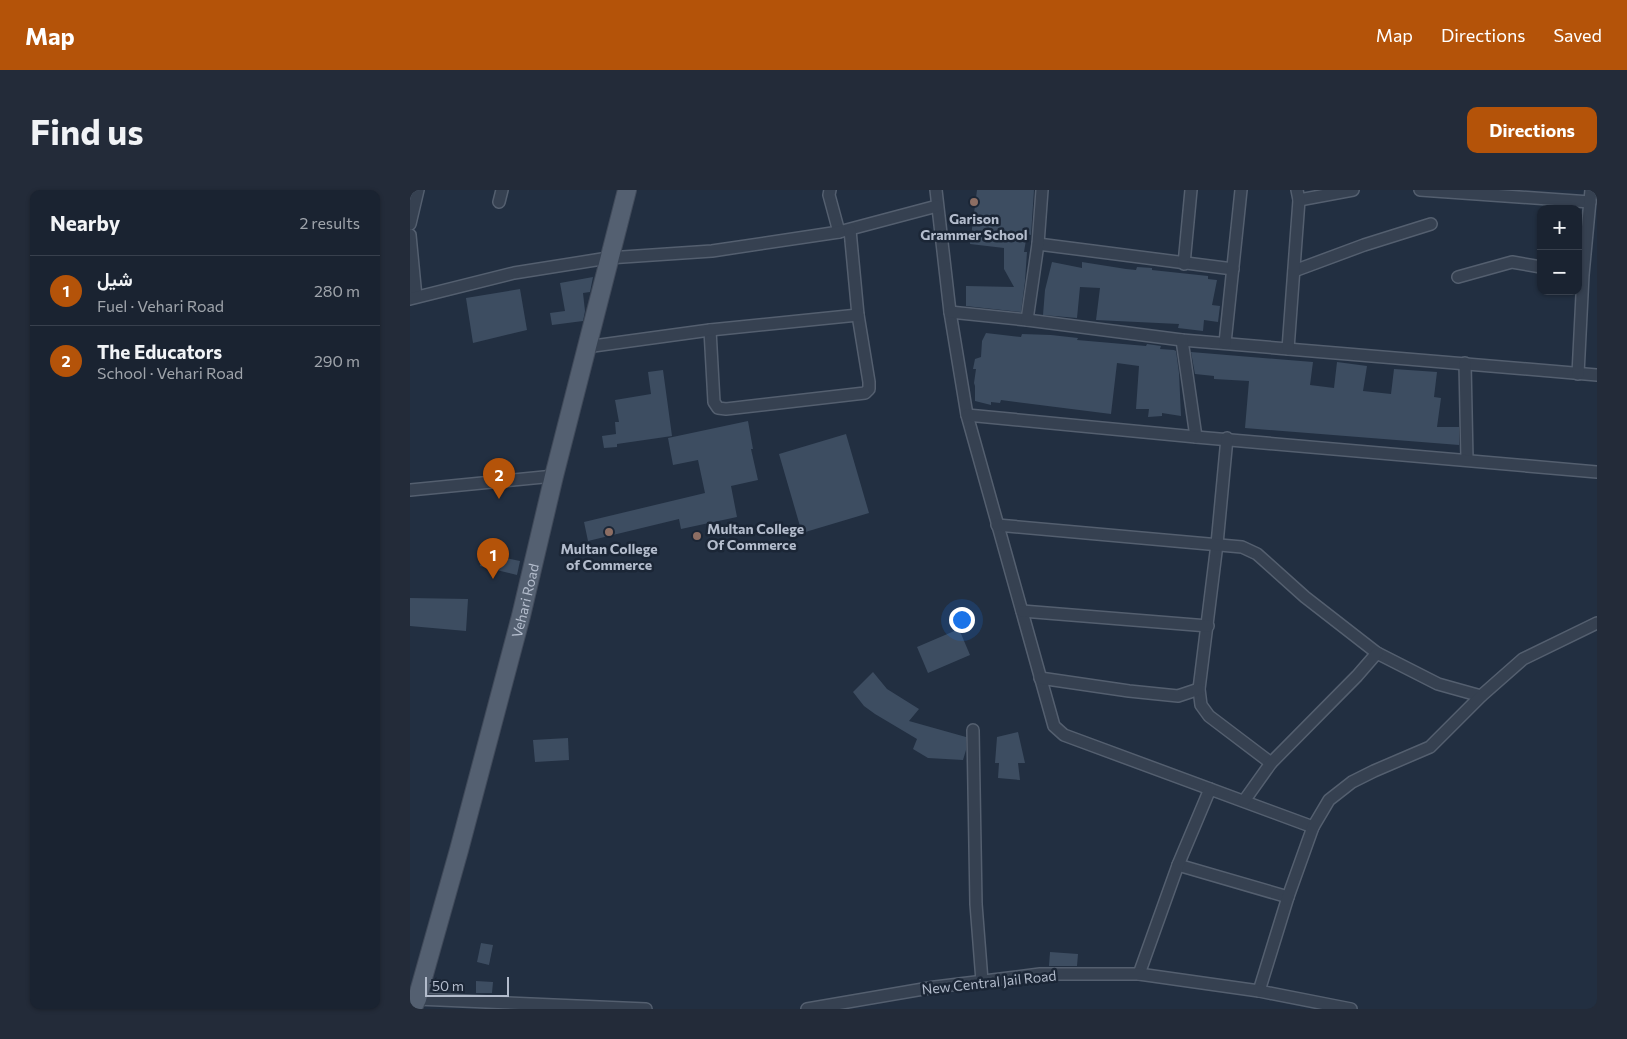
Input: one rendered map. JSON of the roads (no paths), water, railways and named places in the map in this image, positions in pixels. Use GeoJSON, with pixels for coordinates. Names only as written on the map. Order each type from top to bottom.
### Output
{"type":"FeatureCollection","features":[{"type":"Feature","properties":{"kind":"main road","name":"Vehari Road"},"geometry":{"type":"LineString","coordinates":[[415,1004],[459,850],[521,616],[608,258],[627,190]]}},
{"type":"Feature","properties":{"kind":"street"},"geometry":{"type":"LineString","coordinates":[[410,224],[418,190]]}},
{"type":"Feature","properties":{"kind":"street"},"geometry":{"type":"LineString","coordinates":[[499,202],[502,190]]}},
{"type":"Feature","properties":{"kind":"street"},"geometry":{"type":"LineString","coordinates":[[710,330],[714,402],[718,408],[726,409],[865,393],[869,389],[844,231],[830,195],[830,190]]}},
{"type":"Feature","properties":{"kind":"street"},"geometry":{"type":"LineString","coordinates":[[936,190],[950,312],[967,415],[1054,726],[1064,735],[1312,827]]}},
{"type":"Feature","properties":{"kind":"street"},"geometry":{"type":"LineString","coordinates":[[1027,320],[1038,244],[1042,190]]}},
{"type":"Feature","properties":{"kind":"street"},"geometry":{"type":"LineString","coordinates":[[1184,264],[1191,190]]}},
{"type":"Feature","properties":{"kind":"street"},"geometry":{"type":"LineString","coordinates":[[1225,342],[1241,190]]}},
{"type":"Feature","properties":{"kind":"street"},"geometry":{"type":"LineString","coordinates":[[1288,349],[1298,195],[1353,190]]}},
{"type":"Feature","properties":{"kind":"street"},"geometry":{"type":"LineString","coordinates":[[1420,190],[1503,193],[1590,202]]}},
{"type":"Feature","properties":{"kind":"street"},"geometry":{"type":"LineString","coordinates":[[1582,266],[1591,190]]}},
{"type":"Feature","properties":{"kind":"street"},"geometry":{"type":"LineString","coordinates":[[410,235],[413,298],[514,273],[608,258],[712,251],[844,231],[937,206]]}},
{"type":"Feature","properties":{"kind":"street"},"geometry":{"type":"LineString","coordinates":[[1294,271],[1364,245],[1431,224]]}},
{"type":"Feature","properties":{"kind":"street"},"geometry":{"type":"LineString","coordinates":[[1038,244],[1233,270]]}},
{"type":"Feature","properties":{"kind":"street"},"geometry":{"type":"LineString","coordinates":[[1458,277],[1512,262],[1537,266]]}},
{"type":"Feature","properties":{"kind":"street"},"geometry":{"type":"LineString","coordinates":[[1578,374],[1580,295]]}},
{"type":"Feature","properties":{"kind":"street"},"geometry":{"type":"LineString","coordinates":[[950,312],[1182,340],[1225,342],[1597,375]]}},
{"type":"Feature","properties":{"kind":"street"},"geometry":{"type":"LineString","coordinates":[[586,347],[710,330],[858,315]]}},
{"type":"Feature","properties":{"kind":"street"},"geometry":{"type":"LineString","coordinates":[[1182,340],[1196,437]]}},
{"type":"Feature","properties":{"kind":"street"},"geometry":{"type":"LineString","coordinates":[[1465,363],[1467,460]]}},
{"type":"Feature","properties":{"kind":"street"},"geometry":{"type":"LineString","coordinates":[[967,415],[1597,472]]}},
{"type":"Feature","properties":{"kind":"street"},"geometry":{"type":"LineString","coordinates":[[1227,438],[1218,544],[1200,689],[1201,705],[1209,716],[1271,763]]}},
{"type":"Feature","properties":{"kind":"street"},"geometry":{"type":"LineString","coordinates":[[410,490],[554,476]]}},
{"type":"Feature","properties":{"kind":"street"},"geometry":{"type":"LineString","coordinates":[[997,525],[1242,547],[1257,554],[1305,597],[1377,653],[1438,684],[1481,696]]}},
{"type":"Feature","properties":{"kind":"street"},"geometry":{"type":"LineString","coordinates":[[1022,612],[1208,626]]}},
{"type":"Feature","properties":{"kind":"street"},"geometry":{"type":"LineString","coordinates":[[1259,991],[1312,827],[1329,800],[1352,782],[1430,747],[1481,696],[1523,660],[1597,623]]}},
{"type":"Feature","properties":{"kind":"street"},"geometry":{"type":"LineString","coordinates":[[1244,801],[1271,763],[1357,676],[1377,653]]}},
{"type":"Feature","properties":{"kind":"street"},"geometry":{"type":"LineString","coordinates":[[1040,678],[1178,696],[1200,689]]}},
{"type":"Feature","properties":{"kind":"street"},"geometry":{"type":"LineString","coordinates":[[973,730],[976,904],[982,981]]}},
{"type":"Feature","properties":{"kind":"street"},"geometry":{"type":"LineString","coordinates":[[1139,974],[1178,865],[1210,789]]}},
{"type":"Feature","properties":{"kind":"street"},"geometry":{"type":"LineString","coordinates":[[1178,865],[1288,897]]}},
{"type":"Feature","properties":{"kind":"street","name":"New Central Jail Road"},"geometry":{"type":"LineString","coordinates":[[807,1009],[935,987],[1040,974],[1139,974],[1259,991],[1351,1009]]}},
{"type":"Feature","properties":{"kind":"street"},"geometry":{"type":"LineString","coordinates":[[415,1004],[646,1009]]}},
{"type":"Feature","properties":{"kind":"place","name":"Garison Grammer School"},"geometry":{"type":"Point","coordinates":[974,202]}},
{"type":"Feature","properties":{"kind":"place","name":"The Educators"},"geometry":{"type":"Point","coordinates":[499,499]}},
{"type":"Feature","properties":{"kind":"place","name":"Multan College of Commerce"},"geometry":{"type":"Point","coordinates":[609,532]}},
{"type":"Feature","properties":{"kind":"place","name":"Multan College Of Commerce"},"geometry":{"type":"Point","coordinates":[697,536]}},
{"type":"Feature","properties":{"kind":"place","name":"شیل"},"geometry":{"type":"Point","coordinates":[493,579]}}]}
